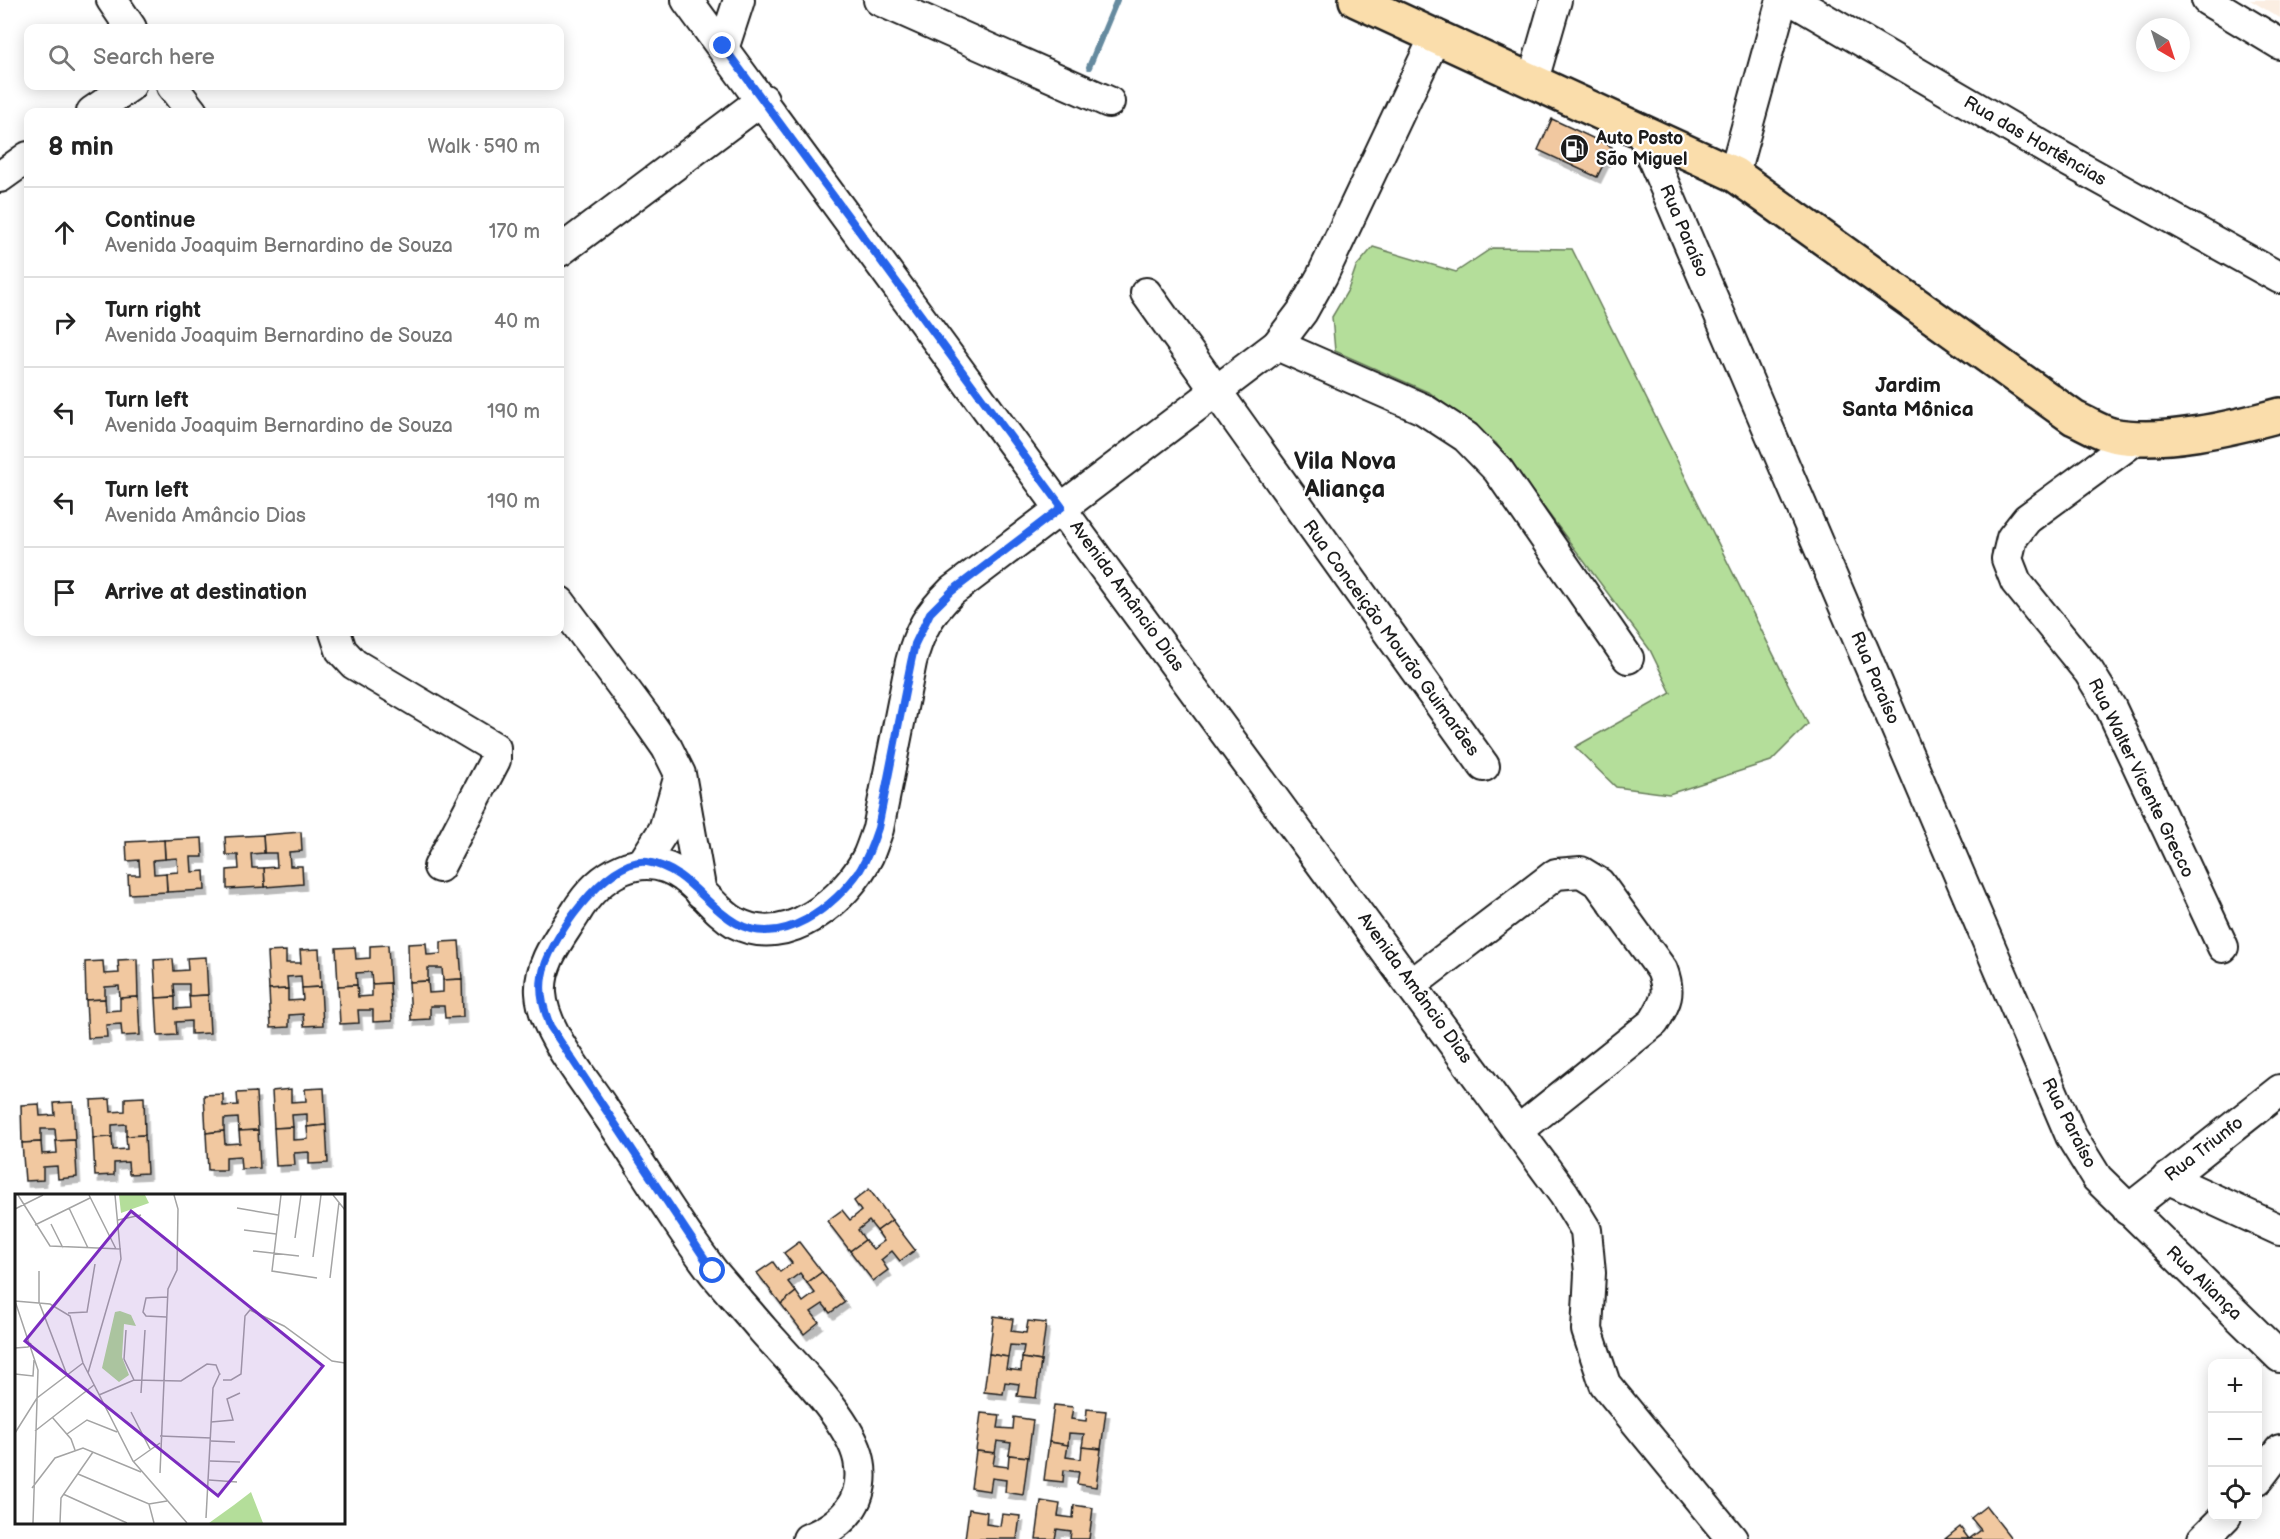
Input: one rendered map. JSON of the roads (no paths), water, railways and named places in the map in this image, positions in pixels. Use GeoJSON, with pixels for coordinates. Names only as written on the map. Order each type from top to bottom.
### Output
{"type":"FeatureCollection","features":[{"type":"Feature","properties":{"kind":"main road"},"geometry":{"type":"LineString","coordinates":[[1356,0],[1734,174],[2074,418],[2109,434],[2136,439],[2228,429],[2280,415]]}},
{"type":"Feature","properties":{"kind":"street"},"geometry":{"type":"LineString","coordinates":[[112,0],[129,24]]}},
{"type":"Feature","properties":{"kind":"street","name":"Avenida Amâncio Dias"},"geometry":{"type":"LineString","coordinates":[[687,0],[763,99],[1564,1194],[1586,1230],[1590,1273],[1587,1330],[1605,1384],[1732,1539]]}},
{"type":"Feature","properties":{"kind":"street"},"geometry":{"type":"LineString","coordinates":[[723,46],[739,0]]}},
{"type":"Feature","properties":{"kind":"street"},"geometry":{"type":"LineString","coordinates":[[879,0],[1109,102]]}},
{"type":"Feature","properties":{"kind":"street"},"geometry":{"type":"LineString","coordinates":[[1533,80],[1556,0]]}},
{"type":"Feature","properties":{"kind":"street"},"geometry":{"type":"LineString","coordinates":[[1734,174],[1782,0]]}},
{"type":"Feature","properties":{"kind":"street","name":"Rua das Hortências"},"geometry":{"type":"LineString","coordinates":[[1792,0],[2054,153],[2280,278]]}},
{"type":"Feature","properties":{"kind":"street"},"geometry":{"type":"LineString","coordinates":[[2219,4],[2280,44]]}},
{"type":"Feature","properties":{"kind":"street"},"geometry":{"type":"LineString","coordinates":[[808,1539],[827,1531],[846,1517],[857,1500],[861,1480],[853,1443],[825,1403],[713,1271],[567,1053],[544,1009],[542,975],[547,960],[581,903],[597,885],[614,872],[644,861],[667,867],[684,877],[738,924],[772,930],[789,928],[809,918],[845,888],[869,855],[878,828],[915,644],[930,613],[952,591],[1277,345],[1302,312],[1322,276],[1436,35]]}},
{"type":"Feature","properties":{"kind":"street"},"geometry":{"type":"LineString","coordinates":[[98,108],[124,90]]}},
{"type":"Feature","properties":{"kind":"street"},"geometry":{"type":"LineString","coordinates":[[175,90],[189,108]]}},
{"type":"Feature","properties":{"kind":"street"},"geometry":{"type":"LineString","coordinates":[[564,248],[763,99]]}},
{"type":"Feature","properties":{"kind":"street","name":"Rua Paraíso"},"geometry":{"type":"LineString","coordinates":[[1642,133],[2052,1094],[2072,1136],[2097,1178],[2128,1210]]}},
{"type":"Feature","properties":{"kind":"street"},"geometry":{"type":"LineString","coordinates":[[0,177],[24,160]]}},
{"type":"Feature","properties":{"kind":"street","name":"Rua Conceição Mourão Guimarães"},"geometry":{"type":"LineString","coordinates":[[1146,293],[1215,393],[1484,766]]}},
{"type":"Feature","properties":{"kind":"street"},"geometry":{"type":"LineString","coordinates":[[1277,345],[1423,409],[1466,437],[1498,470],[1628,658]]}},
{"type":"Feature","properties":{"kind":"street","name":"Rua Walter Vicente Grecco"},"geometry":{"type":"LineString","coordinates":[[2136,439],[2026,519],[2012,538],[2007,560],[2016,582],[2089,672],[2110,708],[2223,946]]}},
{"type":"Feature","properties":{"kind":"street"},"geometry":{"type":"LineString","coordinates":[[564,607],[667,748],[680,774],[701,892]]}},
{"type":"Feature","properties":{"kind":"street"},"geometry":{"type":"LineString","coordinates":[[336,636],[341,650],[354,664],[495,748],[495,760],[439,867]]}},
{"type":"Feature","properties":{"kind":"street"},"geometry":{"type":"LineString","coordinates":[[644,861],[664,830],[680,774]]}},
{"type":"Feature","properties":{"kind":"street"},"geometry":{"type":"LineString","coordinates":[[1412,984],[1556,874],[1581,872],[1599,883],[1662,970],[1669,986],[1664,1005],[1654,1022],[1519,1130]]}},
{"type":"Feature","properties":{"kind":"street","name":"Rua Triunfo"},"geometry":{"type":"LineString","coordinates":[[2128,1210],[2280,1090]]}},
{"type":"Feature","properties":{"kind":"street"},"geometry":{"type":"LineString","coordinates":[[2167,1178],[2280,1230]]}},
{"type":"Feature","properties":{"kind":"street","name":"Rua Aliança"},"geometry":{"type":"LineString","coordinates":[[2128,1210],[2280,1357]]}},
{"type":"Feature","properties":{"kind":"street"},"geometry":{"type":"LineString","coordinates":[[2262,1474],[2280,1450]]}},
{"type":"Feature","properties":{"kind":"street"},"geometry":{"type":"LineString","coordinates":[[2203,1539],[2221,1521]]}},
{"type":"Feature","properties":{"kind":"waterway"},"geometry":{"type":"LineString","coordinates":[[1089,67],[1117,0]]}},
{"type":"Feature","properties":{"kind":"place","name":"Auto Posto São Miguel"},"geometry":{"type":"Point","coordinates":[1575,148]}},
{"type":"Feature","properties":{"kind":"district","name":"Jardim Santa Mônica"},"geometry":{"type":"Point","coordinates":[1908,397]}},
{"type":"Feature","properties":{"kind":"district","name":"Vila Nova Aliança"},"geometry":{"type":"Point","coordinates":[1345,475]}}]}
